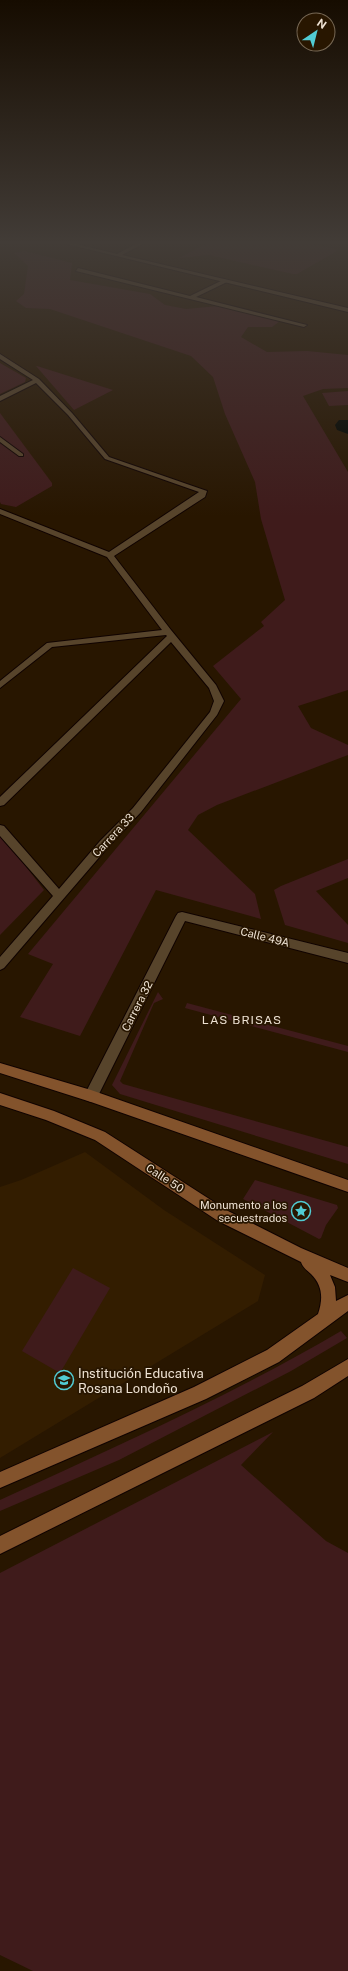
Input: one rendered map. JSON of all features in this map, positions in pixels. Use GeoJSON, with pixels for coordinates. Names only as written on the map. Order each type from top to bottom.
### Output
{"type":"FeatureCollection","features":[{"type":"Feature","properties":{"kind":"main road"},"geometry":{"type":"LineString","coordinates":[[0,1068],[91,1096],[348,1186]]}},
{"type":"Feature","properties":{"kind":"main road","name":"Calle 50"},"geometry":{"type":"LineString","coordinates":[[0,1098],[49,1115],[100,1136],[223,1216],[296,1253],[348,1275]]}},
{"type":"Feature","properties":{"kind":"main road"},"geometry":{"type":"LineString","coordinates":[[296,1253],[325,1278],[329,1288],[329,1302],[324,1319]]}},
{"type":"Feature","properties":{"kind":"main road"},"geometry":{"type":"LineString","coordinates":[[0,1480],[200,1393],[273,1356],[348,1302]]}},
{"type":"Feature","properties":{"kind":"main road"},"geometry":{"type":"LineString","coordinates":[[0,1545],[308,1392],[348,1367]]}},
{"type":"Feature","properties":{"kind":"street"},"geometry":{"type":"LineString","coordinates":[[0,356],[38,380],[70,414],[107,458],[203,491],[202,495],[110,555]]}},
{"type":"Feature","properties":{"kind":"street"},"geometry":{"type":"LineString","coordinates":[[0,399],[38,380]]}},
{"type":"Feature","properties":{"kind":"street"},"geometry":{"type":"LineString","coordinates":[[0,439],[21,455]]}},
{"type":"Feature","properties":{"kind":"street"},"geometry":{"type":"LineString","coordinates":[[0,511],[110,555],[170,634]]}},
{"type":"Feature","properties":{"kind":"street"},"geometry":{"type":"LineString","coordinates":[[0,685],[50,645],[170,634]]}},
{"type":"Feature","properties":{"kind":"street"},"geometry":{"type":"LineString","coordinates":[[0,804],[170,634]]}},
{"type":"Feature","properties":{"kind":"street","name":"Carrera 33"},"geometry":{"type":"LineString","coordinates":[[0,965],[59,896],[137,810],[214,713],[219,701],[213,687],[170,634]]}},
{"type":"Feature","properties":{"kind":"street"},"geometry":{"type":"LineString","coordinates":[[0,829],[59,896]]}},
{"type":"Feature","properties":{"kind":"street","name":"Calle 49A"},"geometry":{"type":"LineString","coordinates":[[182,916],[348,958]]}},
{"type":"Feature","properties":{"kind":"street","name":"Carrera 32"},"geometry":{"type":"LineString","coordinates":[[91,1096],[182,916]]}},
{"type":"Feature","properties":{"kind":"shaded area"},"geometry":{"type":"Polygon","coordinates":[[[119,332],[245,332],[241,337],[267,352],[307,351],[348,355],[348,388],[323,389],[303,396],[348,472],[348,690],[298,706],[311,728],[348,745],[348,755],[217,805],[198,815],[188,830],[255,894],[261,919],[156,890],[80,1036],[20,1017],[53,964],[28,954],[241,699],[213,666],[264,626],[261,622],[285,600],[261,519],[255,482],[225,414],[213,377],[191,356],[119,332]]]}},
{"type":"Feature","properties":{"kind":"shaded area"},"geometry":{"type":"Polygon","coordinates":[[[0,363],[26,378],[25,382],[0,394],[0,363]]]}},
{"type":"Feature","properties":{"kind":"shaded area"},"geometry":{"type":"Polygon","coordinates":[[[37,366],[113,390],[74,410],[37,366]]]}},
{"type":"Feature","properties":{"kind":"shaded area"},"geometry":{"type":"Polygon","coordinates":[[[348,391],[348,405],[329,406],[322,393],[348,391]]]}},
{"type":"Feature","properties":{"kind":"shaded area"},"geometry":{"type":"Polygon","coordinates":[[[0,413],[52,483],[52,486],[16,507],[1,504],[0,502],[0,413]]]}},
{"type":"Feature","properties":{"kind":"shaded area"},"geometry":{"type":"Polygon","coordinates":[[[339,420],[348,420],[348,434],[337,430],[335,425],[339,420]]]}},
{"type":"Feature","properties":{"kind":"shaded area"},"geometry":{"type":"Polygon","coordinates":[[[0,833],[44,890],[0,935],[0,833]]]}},
{"type":"Feature","properties":{"kind":"shaded area"},"geometry":{"type":"Polygon","coordinates":[[[348,859],[348,878],[316,891],[348,925],[348,943],[285,925],[274,890],[348,859]]]}},
{"type":"Feature","properties":{"kind":"shaded area"},"geometry":{"type":"Polygon","coordinates":[[[158,992],[163,999],[154,1003],[120,1081],[123,1084],[348,1147],[348,1164],[120,1094],[112,1085],[158,992]]]}},
{"type":"Feature","properties":{"kind":"shaded area"},"geometry":{"type":"Polygon","coordinates":[[[187,1003],[348,1046],[348,1052],[185,1008],[187,1003]]]}},
{"type":"Feature","properties":{"kind":"shaded area","name":"Institución Educativa Rosana Londoño"},"geometry":{"type":"Polygon","coordinates":[[[85,1152],[164,1210],[265,1275],[258,1301],[0,1458],[0,1187],[21,1180],[85,1152]]]}},
{"type":"Feature","properties":{"kind":"shaded area"},"geometry":{"type":"Polygon","coordinates":[[[255,1180],[337,1205],[338,1208],[326,1225],[321,1238],[319,1239],[243,1199],[255,1180]]]}},
{"type":"Feature","properties":{"kind":"shaded area"},"geometry":{"type":"Polygon","coordinates":[[[73,1268],[110,1288],[60,1373],[22,1351],[73,1268]]]}},
{"type":"Feature","properties":{"kind":"shaded area"},"geometry":{"type":"Polygon","coordinates":[[[341,1331],[347,1338],[291,1371],[119,1460],[0,1511],[0,1500],[216,1399],[341,1331]]]}},
{"type":"Feature","properties":{"kind":"shaded area"},"geometry":{"type":"Polygon","coordinates":[[[273,1432],[241,1465],[326,1541],[348,1553],[348,1971],[33,1971],[0,1955],[0,1573],[273,1432]]]}},
{"type":"Feature","properties":{"kind":"place","name":"Monumento a los secuestrados"},"geometry":{"type":"Point","coordinates":[301,1211]}},
{"type":"Feature","properties":{"kind":"place","name":"Institución Educativa Rosana Londoño"},"geometry":{"type":"Point","coordinates":[64,1380]}},
{"type":"Feature","properties":{"kind":"district","name":"LAS BRISAS"},"geometry":{"type":"Point","coordinates":[242,1020]}}]}
